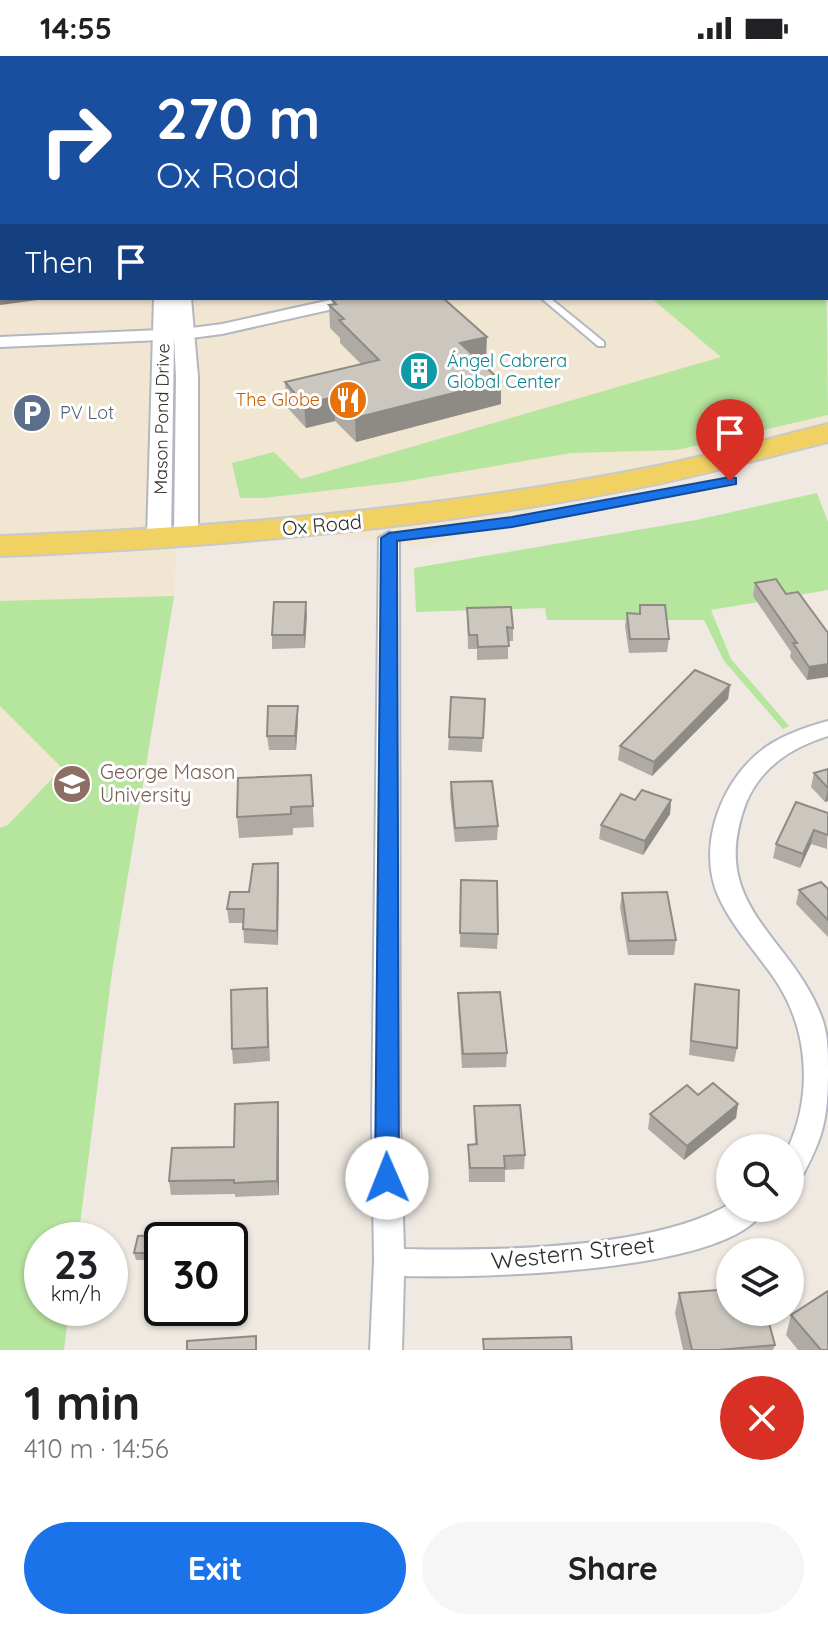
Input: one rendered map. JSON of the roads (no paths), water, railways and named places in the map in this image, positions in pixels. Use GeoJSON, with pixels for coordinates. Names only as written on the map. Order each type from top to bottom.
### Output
{"type":"FeatureCollection","features":[{"type":"Feature","properties":{"kind":"main road","name":"Ox Road"},"geometry":{"type":"LineString","coordinates":[[0,546],[173,538],[343,524],[658,475],[828,433]]}},
{"type":"Feature","properties":{"kind":"main road","name":"Ox Road"},"geometry":{"type":"LineString","coordinates":[[0,567],[201,557],[389,538],[626,503],[828,457]]}},
{"type":"Feature","properties":{"kind":"main road"},"geometry":{"type":"LineString","coordinates":[[343,524],[389,538],[401,526],[414,520],[458,507]]}},
{"type":"Feature","properties":{"kind":"street","name":"Mason Pond Drive"},"geometry":{"type":"LineString","coordinates":[[165,300],[174,334]]}},
{"type":"Feature","properties":{"kind":"street","name":"Mason Pond Drive"},"geometry":{"type":"LineString","coordinates":[[173,538],[174,334],[181,300]]}},
{"type":"Feature","properties":{"kind":"street"},"geometry":{"type":"LineString","coordinates":[[0,342],[222,329],[351,300]]}},
{"type":"Feature","properties":{"kind":"street"},"geometry":{"type":"LineString","coordinates":[[386,1350],[389,1262],[386,1107],[389,538]]}},
{"type":"Feature","properties":{"kind":"street"},"geometry":{"type":"LineString","coordinates":[[804,1154],[824,1105],[826,1076],[822,1045],[799,994],[752,934],[733,902],[723,866],[723,843],[729,813],[740,790],[765,758],[788,743],[828,728]]}},
{"type":"Feature","properties":{"kind":"street","name":"Western Street"},"geometry":{"type":"LineString","coordinates":[[389,1262],[453,1264],[569,1258],[688,1239],[726,1222]]}},
{"type":"Feature","properties":{"kind":"lane"},"geometry":{"type":"LineString","coordinates":[[547,300],[601,344]]}},
{"type":"Feature","properties":{"kind":"place","name":"Ángel Cabrera Global Center"},"geometry":{"type":"Point","coordinates":[419,371]}},
{"type":"Feature","properties":{"kind":"place","name":"The Globe"},"geometry":{"type":"Point","coordinates":[348,400]}},
{"type":"Feature","properties":{"kind":"place","name":"PV Lot"},"geometry":{"type":"Point","coordinates":[32,413]}},
{"type":"Feature","properties":{"kind":"place","name":"George Mason University"},"geometry":{"type":"Point","coordinates":[72,784]}}]}
